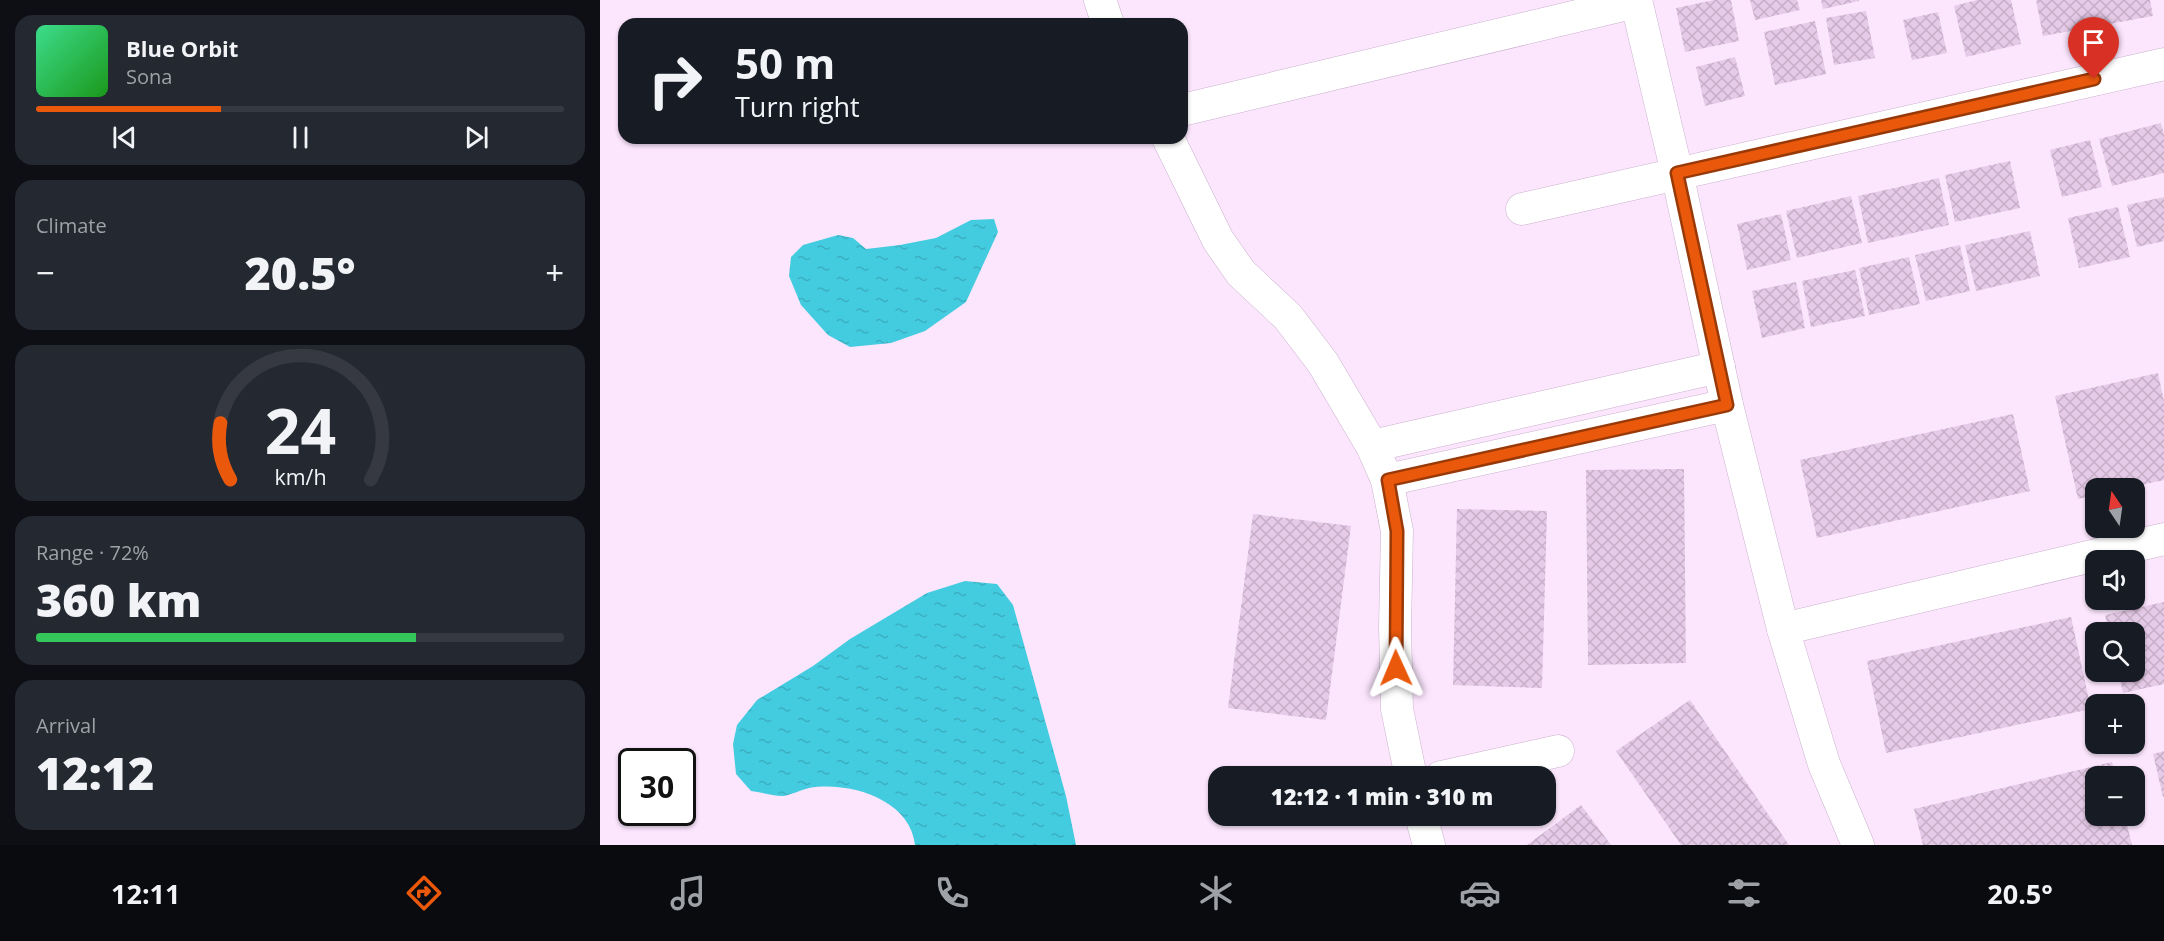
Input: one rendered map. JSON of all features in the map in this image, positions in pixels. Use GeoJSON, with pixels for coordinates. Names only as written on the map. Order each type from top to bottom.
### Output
{"type":"FeatureCollection","features":[{"type":"Feature","properties":{"kind":"street"},"geometry":{"type":"LineString","coordinates":[[1100,0],[1106,18]]}},
{"type":"Feature","properties":{"kind":"street"},"geometry":{"type":"LineString","coordinates":[[1188,109],[1636,1],[1677,173],[1727,405],[1783,629],[1824,764],[1858,845]]}},
{"type":"Feature","properties":{"kind":"street"},"geometry":{"type":"LineString","coordinates":[[1522,209],[2164,64]]}},
{"type":"Feature","properties":{"kind":"street"},"geometry":{"type":"LineString","coordinates":[[1171,144],[1224,248],[1241,273],[1288,317],[1323,363],[1372,446],[1388,480],[1397,531],[1395,627],[1397,709],[1409,766]]}},
{"type":"Feature","properties":{"kind":"street"},"geometry":{"type":"LineString","coordinates":[[1372,446],[1719,368]]}},
{"type":"Feature","properties":{"kind":"street"},"geometry":{"type":"LineString","coordinates":[[1388,480],[1727,405]]}},
{"type":"Feature","properties":{"kind":"street"},"geometry":{"type":"LineString","coordinates":[[1783,629],[2164,539]]}},
{"type":"Feature","properties":{"kind":"street"},"geometry":{"type":"LineString","coordinates":[[1490,766],[1558,751]]}},
{"type":"Feature","properties":{"kind":"street"},"geometry":{"type":"LineString","coordinates":[[1424,826],[1429,845]]}},
{"type":"Feature","properties":{"kind":"water"},"geometry":{"type":"Polygon","coordinates":[[[994,219],[998,232],[966,302],[925,331],[891,343],[850,347],[828,335],[801,305],[789,276],[791,257],[803,245],[838,235],[853,238],[866,249],[936,238],[971,220],[994,219]]]}},
{"type":"Feature","properties":{"kind":"water"},"geometry":{"type":"Polygon","coordinates":[[[965,581],[997,584],[1013,605],[1066,796],[1076,845],[915,845],[911,829],[902,816],[890,805],[859,791],[842,787],[809,788],[783,796],[751,791],[736,774],[733,744],[737,725],[757,700],[813,666],[850,639],[927,593],[965,581]]]}},
{"type":"Feature","properties":{"kind":"building"},"geometry":{"type":"Polygon","coordinates":[[[1714,0],[1731,0],[1739,41],[1685,52],[1676,8],[1714,0]]]}},
{"type":"Feature","properties":{"kind":"building"},"geometry":{"type":"Polygon","coordinates":[[[1750,0],[1797,0],[1800,10],[1755,20],[1750,0]]]}},
{"type":"Feature","properties":{"kind":"building"},"geometry":{"type":"Polygon","coordinates":[[[1821,0],[1859,0],[1859,1],[1823,9],[1821,0]]]}},
{"type":"Feature","properties":{"kind":"building"},"geometry":{"type":"Polygon","coordinates":[[[1977,0],[2011,0],[2021,44],[1966,57],[1954,6],[1977,0]]]}},
{"type":"Feature","properties":{"kind":"building"},"geometry":{"type":"Polygon","coordinates":[[[2036,0],[2150,0],[2153,16],[2043,36],[2036,0]]]}},
{"type":"Feature","properties":{"kind":"building"},"geometry":{"type":"Polygon","coordinates":[[[1866,11],[1875,58],[1834,65],[1826,18],[1866,11]]]}},
{"type":"Feature","properties":{"kind":"building"},"geometry":{"type":"Polygon","coordinates":[[[1938,12],[1947,53],[1912,60],[1903,20],[1938,12]]]}},
{"type":"Feature","properties":{"kind":"building"},"geometry":{"type":"Polygon","coordinates":[[[1815,21],[1826,74],[1775,85],[1764,32],[1815,21]]]}},
{"type":"Feature","properties":{"kind":"building"},"geometry":{"type":"Polygon","coordinates":[[[1735,57],[1745,96],[1705,106],[1696,67],[1735,57]]]}},
{"type":"Feature","properties":{"kind":"building"},"geometry":{"type":"Polygon","coordinates":[[[2161,123],[2164,135],[2164,173],[2112,186],[2099,139],[2161,123]]]}},
{"type":"Feature","properties":{"kind":"building"},"geometry":{"type":"Polygon","coordinates":[[[2090,140],[2102,187],[2062,197],[2050,150],[2090,140]]]}},
{"type":"Feature","properties":{"kind":"building"},"geometry":{"type":"Polygon","coordinates":[[[2010,161],[2020,208],[1955,222],[1945,175],[2010,161]]]}},
{"type":"Feature","properties":{"kind":"building"},"geometry":{"type":"Polygon","coordinates":[[[1939,178],[1949,225],[1868,243],[1858,196],[1939,178]]]}},
{"type":"Feature","properties":{"kind":"building"},"geometry":{"type":"Polygon","coordinates":[[[1851,196],[1862,243],[1797,258],[1786,211],[1851,196]]]}},
{"type":"Feature","properties":{"kind":"building"},"geometry":{"type":"Polygon","coordinates":[[[2164,197],[2164,241],[2137,247],[2127,205],[2164,197]]]}},
{"type":"Feature","properties":{"kind":"building"},"geometry":{"type":"Polygon","coordinates":[[[2118,207],[2130,257],[2079,268],[2068,218],[2118,207]]]}},
{"type":"Feature","properties":{"kind":"building"},"geometry":{"type":"Polygon","coordinates":[[[1781,214],[1791,260],[1747,270],[1737,224],[1781,214]]]}},
{"type":"Feature","properties":{"kind":"building"},"geometry":{"type":"Polygon","coordinates":[[[2030,231],[2040,276],[1976,291],[1965,245],[2030,231]]]}},
{"type":"Feature","properties":{"kind":"building"},"geometry":{"type":"Polygon","coordinates":[[[1960,245],[1970,291],[1926,301],[1915,255],[1960,245]]]}},
{"type":"Feature","properties":{"kind":"building"},"geometry":{"type":"Polygon","coordinates":[[[1909,257],[1920,304],[1869,315],[1859,268],[1909,257]]]}},
{"type":"Feature","properties":{"kind":"building"},"geometry":{"type":"Polygon","coordinates":[[[1855,270],[1865,316],[1811,327],[1802,281],[1855,270]]]}},
{"type":"Feature","properties":{"kind":"building"},"geometry":{"type":"Polygon","coordinates":[[[1796,282],[1805,328],[1762,338],[1752,291],[1796,282]]]}},
{"type":"Feature","properties":{"kind":"building"},"geometry":{"type":"Polygon","coordinates":[[[2158,373],[2164,401],[2164,480],[2145,484],[2145,478],[2085,478],[2085,497],[2078,499],[2055,396],[2158,373]]]}},
{"type":"Feature","properties":{"kind":"building"},"geometry":{"type":"Polygon","coordinates":[[[2013,414],[2030,491],[1817,538],[1800,460],[2013,414]]]}},
{"type":"Feature","properties":{"kind":"building"},"geometry":{"type":"Polygon","coordinates":[[[1684,469],[1686,663],[1588,665],[1586,470],[1684,469]]]}},
{"type":"Feature","properties":{"kind":"building"},"geometry":{"type":"Polygon","coordinates":[[[1457,509],[1547,511],[1542,688],[1453,685],[1457,509]]]}},
{"type":"Feature","properties":{"kind":"building"},"geometry":{"type":"Polygon","coordinates":[[[1253,514],[1351,526],[1326,720],[1228,708],[1253,514]]]}},
{"type":"Feature","properties":{"kind":"building"},"geometry":{"type":"Polygon","coordinates":[[[2164,602],[2164,684],[2123,693],[2120,682],[2145,682],[2145,622],[2107,622],[2105,615],[2128,610],[2145,610],[2145,606],[2164,602]]]}},
{"type":"Feature","properties":{"kind":"building"},"geometry":{"type":"Polygon","coordinates":[[[2071,617],[2088,694],[2085,694],[2085,710],[1886,753],[1867,661],[2071,617]]]}},
{"type":"Feature","properties":{"kind":"building"},"geometry":{"type":"Polygon","coordinates":[[[1690,700],[1789,845],[1681,845],[1616,751],[1690,700]]]}},
{"type":"Feature","properties":{"kind":"building"},"geometry":{"type":"Polygon","coordinates":[[[2164,751],[2164,797],[2163,797],[2153,754],[2164,751]]]}},
{"type":"Feature","properties":{"kind":"building"},"geometry":{"type":"Polygon","coordinates":[[[2112,762],[2113,766],[2095,766],[2112,762]]]}},
{"type":"Feature","properties":{"kind":"building"},"geometry":{"type":"Polygon","coordinates":[[[2085,768],[2085,826],[2127,826],[2132,845],[1923,845],[1914,809],[2085,768]]]}},
{"type":"Feature","properties":{"kind":"building"},"geometry":{"type":"Polygon","coordinates":[[[1581,805],[1611,845],[1527,845],[1553,826],[1556,826],[1556,824],[1581,805]]]}},
{"type":"Feature","properties":{"kind":"route"},"geometry":{"type":"LineString","coordinates":[[1396,668],[1397,531],[1388,480],[1727,405],[1677,173],[2094,79]]}}]}
